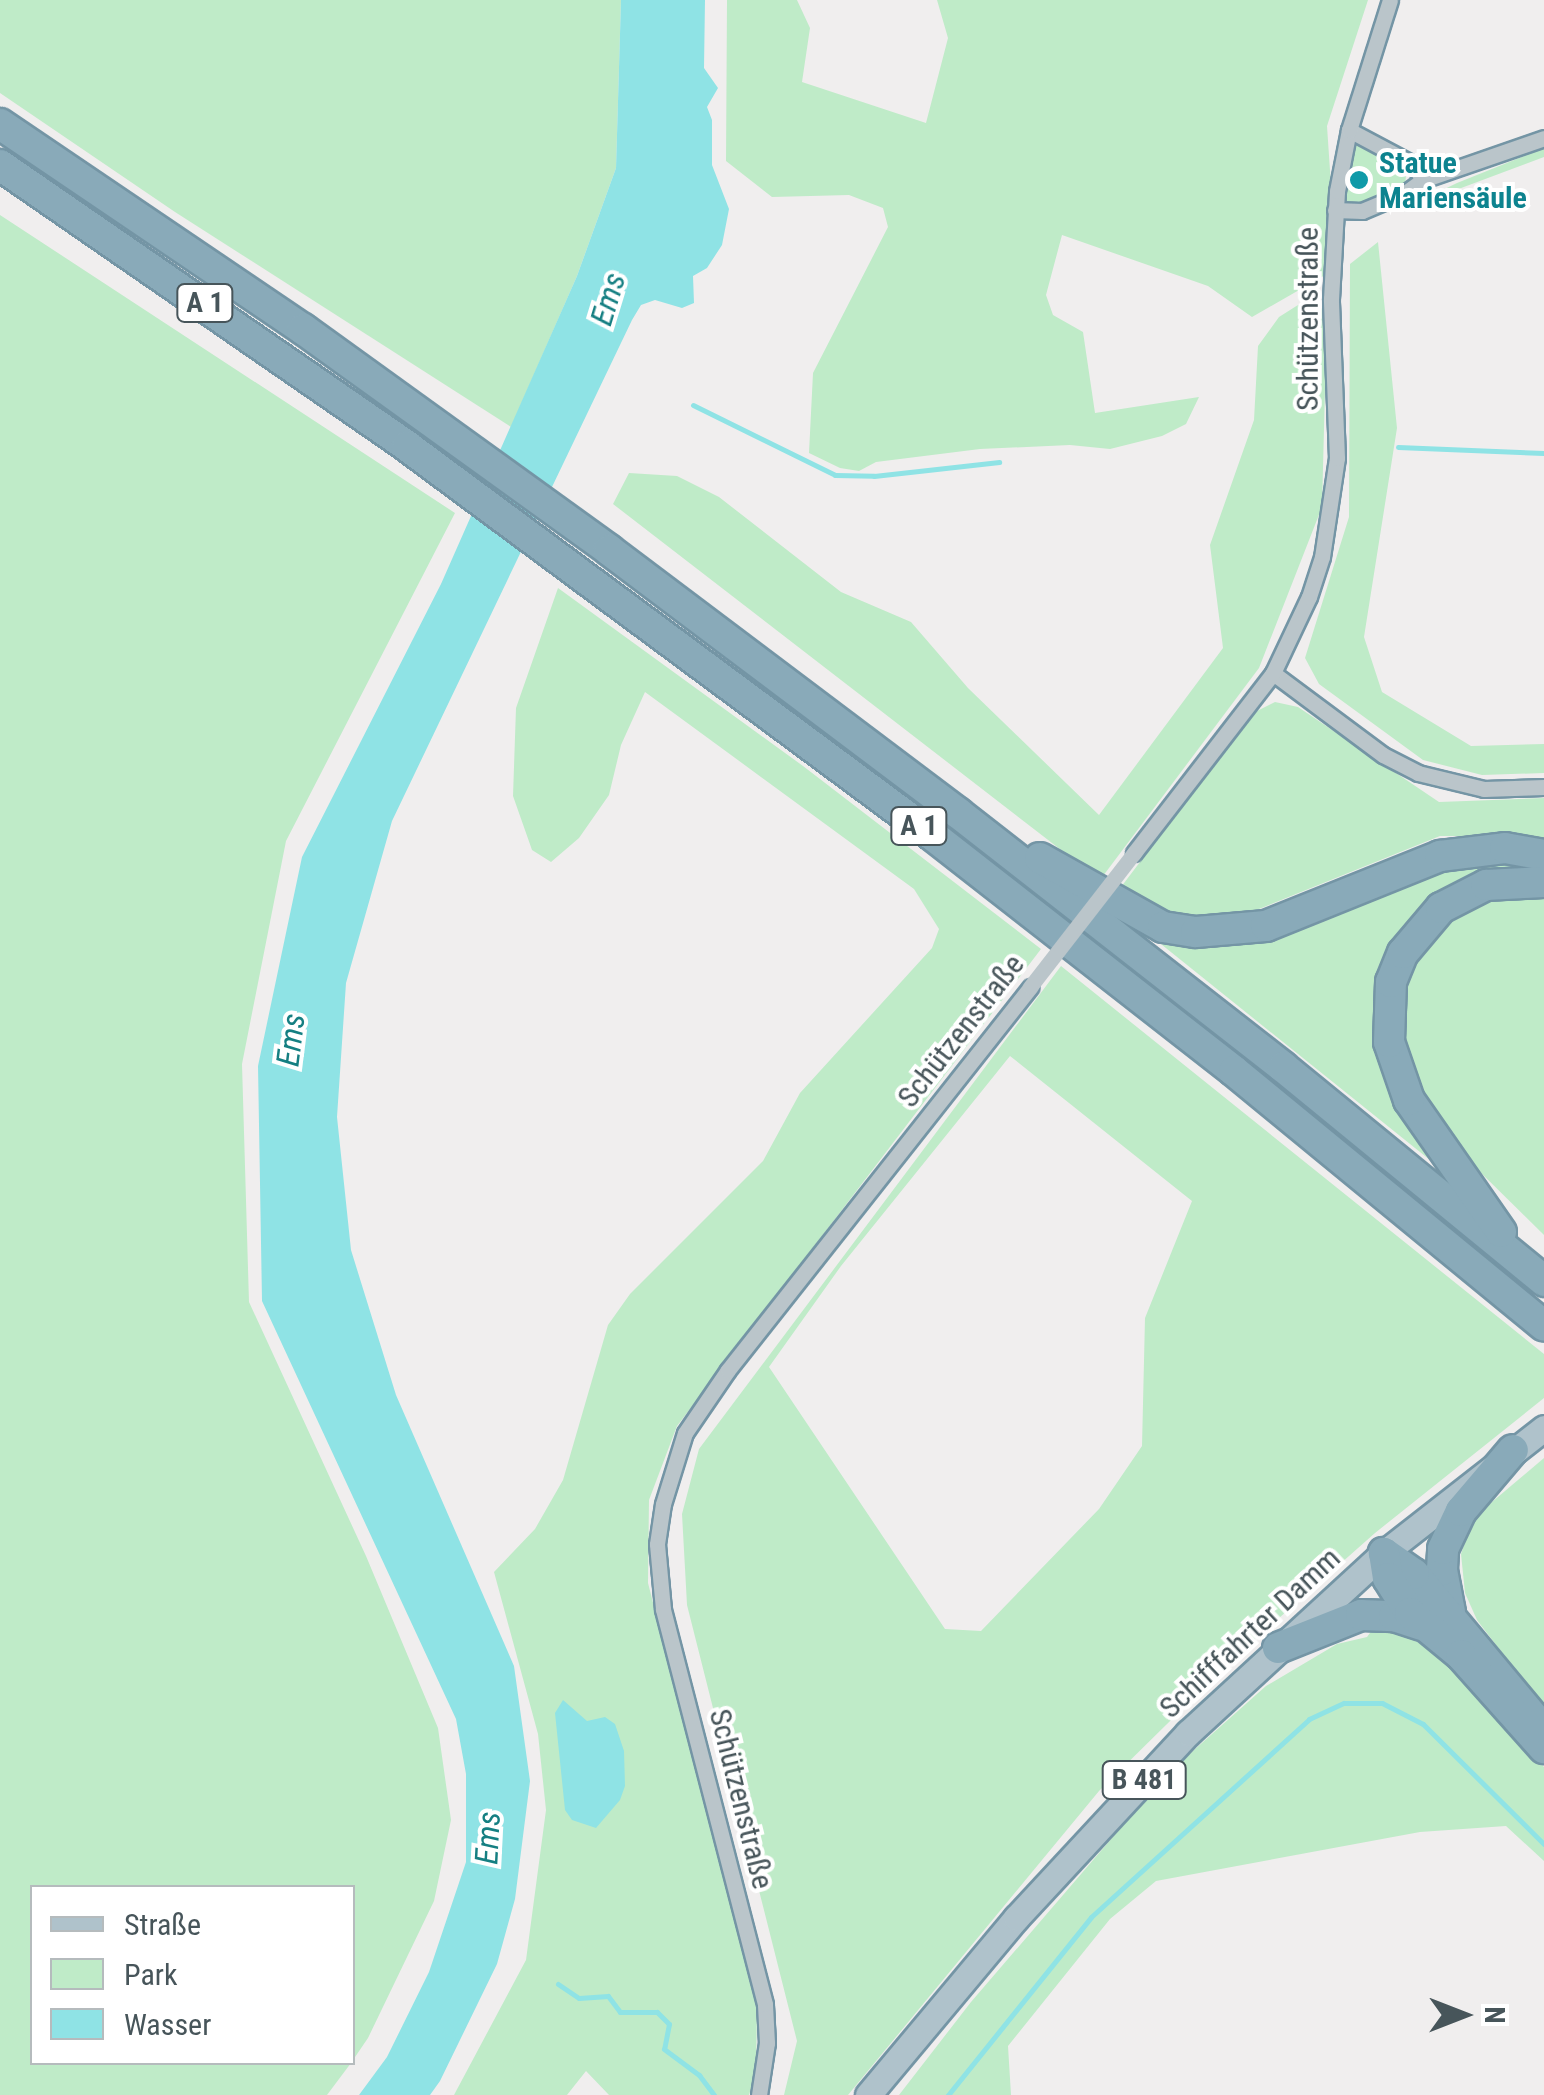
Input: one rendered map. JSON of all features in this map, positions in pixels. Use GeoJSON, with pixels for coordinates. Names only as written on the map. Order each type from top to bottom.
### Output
{"type":"FeatureCollection","features":[{"type":"Feature","properties":{"kind":"highway","name":"A 1"},"geometry":{"type":"LineString","coordinates":[[0,124],[428,416],[609,550],[958,813],[1283,1067],[1534,1272]]}},
{"type":"Feature","properties":{"kind":"highway","name":"A 1"},"geometry":{"type":"LineString","coordinates":[[0,165],[407,446],[600,586],[1204,1047],[1544,1326]]}},
{"type":"Feature","properties":{"kind":"highway"},"geometry":{"type":"LineString","coordinates":[[958,813],[1163,926],[1196,932],[1266,926],[1440,856],[1505,848],[1544,855]]}},
{"type":"Feature","properties":{"kind":"highway"},"geometry":{"type":"LineString","coordinates":[[1534,1272],[1409,1100],[1389,1042],[1388,1011],[1391,982],[1402,953],[1441,908],[1486,885],[1544,882]]}},
{"type":"Feature","properties":{"kind":"highway"},"geometry":{"type":"LineString","coordinates":[[1438,1623],[1443,1548],[1461,1511],[1513,1450]]}},
{"type":"Feature","properties":{"kind":"highway"},"geometry":{"type":"LineString","coordinates":[[1384,1553],[1414,1574],[1438,1623],[1461,1655],[1544,1748]]}},
{"type":"Feature","properties":{"kind":"highway"},"geometry":{"type":"LineString","coordinates":[[1278,1648],[1361,1615],[1438,1623],[1544,1730]]}},
{"type":"Feature","properties":{"kind":"main road","name":"Schifffahrter Damm"},"geometry":{"type":"LineString","coordinates":[[868,2095],[960,1982],[1082,1845],[1278,1648],[1384,1553],[1544,1428]]}},
{"type":"Feature","properties":{"kind":"street","name":"Schützenstraße"},"geometry":{"type":"LineString","coordinates":[[759,2095],[767,2043],[765,2004],[663,1609],[657,1544],[663,1504],[685,1433],[728,1370],[1272,673],[1309,597],[1332,512],[1337,458],[1331,299],[1335,210],[1349,130],[1390,0]]}},
{"type":"Feature","properties":{"kind":"street"},"geometry":{"type":"LineString","coordinates":[[1349,130],[1412,164],[1423,180]]}},
{"type":"Feature","properties":{"kind":"street"},"geometry":{"type":"LineString","coordinates":[[1335,210],[1362,211],[1405,194],[1423,180],[1544,138]]}},
{"type":"Feature","properties":{"kind":"street"},"geometry":{"type":"LineString","coordinates":[[1272,673],[1383,755],[1418,774],[1484,789],[1544,787]]}},
{"type":"Feature","properties":{"kind":"green space"},"geometry":{"type":"Polygon","coordinates":[[[0,0],[621,0],[616,168],[577,276],[511,427],[175,212],[0,93],[0,0]]]}},
{"type":"Feature","properties":{"kind":"green space"},"geometry":{"type":"Polygon","coordinates":[[[727,0],[797,0],[810,28],[802,82],[926,123],[948,38],[937,0],[1368,0],[1327,126],[1332,200],[1327,274],[1252,317],[1208,286],[1062,235],[1046,295],[1053,315],[1083,332],[1095,413],[1199,397],[1186,424],[1162,436],[1110,449],[1070,445],[980,449],[876,462],[859,471],[840,468],[809,453],[813,373],[888,227],[883,208],[849,195],[772,197],[726,161],[727,0]]]}},
{"type":"Feature","properties":{"kind":"green space"},"geometry":{"type":"Polygon","coordinates":[[[1349,130],[1406,173],[1405,193],[1335,210],[1349,130]]]}},
{"type":"Feature","properties":{"kind":"green space"},"geometry":{"type":"Polygon","coordinates":[[[1544,148],[1544,157],[1397,212],[1457,183],[1544,148]]]}},
{"type":"Feature","properties":{"kind":"green space"},"geometry":{"type":"Polygon","coordinates":[[[0,215],[455,513],[286,841],[242,1064],[249,1302],[366,1556],[438,1728],[451,1820],[434,1901],[355,2057],[355,1885],[30,1885],[30,2065],[350,2065],[327,2095],[0,2095],[0,215]]]}},
{"type":"Feature","properties":{"kind":"green space"},"geometry":{"type":"Polygon","coordinates":[[[1378,242],[1397,428],[1364,637],[1382,692],[1471,746],[1544,744],[1544,773],[1482,775],[1423,760],[1319,684],[1305,658],[1349,517],[1350,264],[1378,242]]]}},
{"type":"Feature","properties":{"kind":"green space"},"geometry":{"type":"Polygon","coordinates":[[[1313,303],[1327,312],[1322,507],[1259,668],[1100,880],[613,504],[629,473],[677,476],[719,497],[841,592],[911,622],[968,688],[1099,815],[1223,648],[1210,545],[1254,420],[1258,346],[1279,317],[1298,305],[1313,303]]]}},
{"type":"Feature","properties":{"kind":"green space"},"geometry":{"type":"Polygon","coordinates":[[[558,588],[803,766],[1041,949],[677,1426],[649,1500],[648,1583],[757,2009],[756,2073],[749,2095],[609,2095],[586,2071],[567,2095],[454,2095],[526,1960],[546,1810],[538,1734],[494,1572],[535,1529],[563,1480],[608,1325],[630,1294],[763,1161],[800,1093],[932,948],[939,929],[914,889],[645,692],[621,745],[609,795],[579,838],[551,862],[532,850],[513,796],[516,708],[558,588]]]}},
{"type":"Feature","properties":{"kind":"green space"},"geometry":{"type":"Polygon","coordinates":[[[1275,702],[1298,707],[1439,802],[1544,798],[1544,843],[1525,836],[1440,836],[1254,911],[1217,919],[1167,913],[1118,891],[1253,713],[1275,702]]]}},
{"type":"Feature","properties":{"kind":"green space"},"geometry":{"type":"Polygon","coordinates":[[[1522,856],[1544,876],[1456,890],[1379,1010],[1471,1193],[1141,928],[1172,937],[1429,865],[1522,856]]]}},
{"type":"Feature","properties":{"kind":"green space"},"geometry":{"type":"Polygon","coordinates":[[[1509,895],[1544,897],[1544,1235],[1475,1167],[1433,1115],[1412,1074],[1401,1014],[1414,961],[1439,928],[1470,905],[1509,895]]]}},
{"type":"Feature","properties":{"kind":"green space"},"geometry":{"type":"Polygon","coordinates":[[[1061,966],[1544,1354],[1544,1398],[1375,1533],[1234,1658],[1099,1791],[848,2095],[784,2095],[797,2041],[687,1605],[682,1514],[699,1449],[1061,966]],[[1010,1056],[841,1266],[769,1367],[945,1629],[981,1631],[1099,1509],[1142,1446],[1145,1318],[1192,1201],[1010,1056]]]}},
{"type":"Feature","properties":{"kind":"green space"},"geometry":{"type":"Polygon","coordinates":[[[1544,1458],[1544,1708],[1477,1620],[1465,1593],[1461,1554],[1473,1518],[1544,1458]]]}},
{"type":"Feature","properties":{"kind":"green space"},"geometry":{"type":"Polygon","coordinates":[[[1378,1622],[1436,1651],[1476,1688],[1544,1767],[1544,1861],[1506,1826],[1420,1832],[1156,1881],[1110,1919],[1008,2046],[1011,2095],[899,2095],[971,2002],[1167,1774],[1266,1686],[1337,1644],[1367,1637],[1378,1622]]]}},
{"type":"Feature","properties":{"kind":"water","name":"Ems"},"geometry":{"type":"Polygon","coordinates":[[[621,0],[705,0],[704,68],[718,88],[707,107],[712,120],[712,165],[729,209],[722,245],[707,268],[693,276],[694,303],[682,308],[655,300],[641,305],[632,320],[392,821],[346,983],[337,1117],[351,1250],[396,1395],[514,1666],[530,1781],[515,1899],[497,1964],[440,2081],[430,2095],[359,2095],[387,2057],[429,1972],[466,1862],[466,1774],[456,1719],[262,1301],[258,1066],[302,857],[441,584],[577,276],[616,168],[621,0]]]}},
{"type":"Feature","properties":{"kind":"water"},"geometry":{"type":"Polygon","coordinates":[[[563,1700],[587,1721],[605,1717],[615,1724],[624,1751],[625,1786],[620,1800],[596,1828],[572,1820],[565,1810],[555,1713],[563,1700]]]}},
{"type":"Feature","properties":{"kind":"waterway"},"geometry":{"type":"LineString","coordinates":[[693,405],[835,475],[874,476],[999,462]]}},
{"type":"Feature","properties":{"kind":"waterway"},"geometry":{"type":"LineString","coordinates":[[1398,447],[1544,453]]}},
{"type":"Feature","properties":{"kind":"waterway"},"geometry":{"type":"LineString","coordinates":[[948,2095],[1091,1917],[1309,1719],[1344,1703],[1382,1703],[1423,1724],[1544,1844]]}},
{"type":"Feature","properties":{"kind":"waterway"},"geometry":{"type":"LineString","coordinates":[[558,1984],[579,1998],[608,1996],[620,2012],[657,2012],[669,2024],[664,2049],[699,2075],[714,2095]]}},
{"type":"Feature","properties":{"kind":"place","name":"Statue Mariensäule"},"geometry":{"type":"Point","coordinates":[1359,180]}}]}
